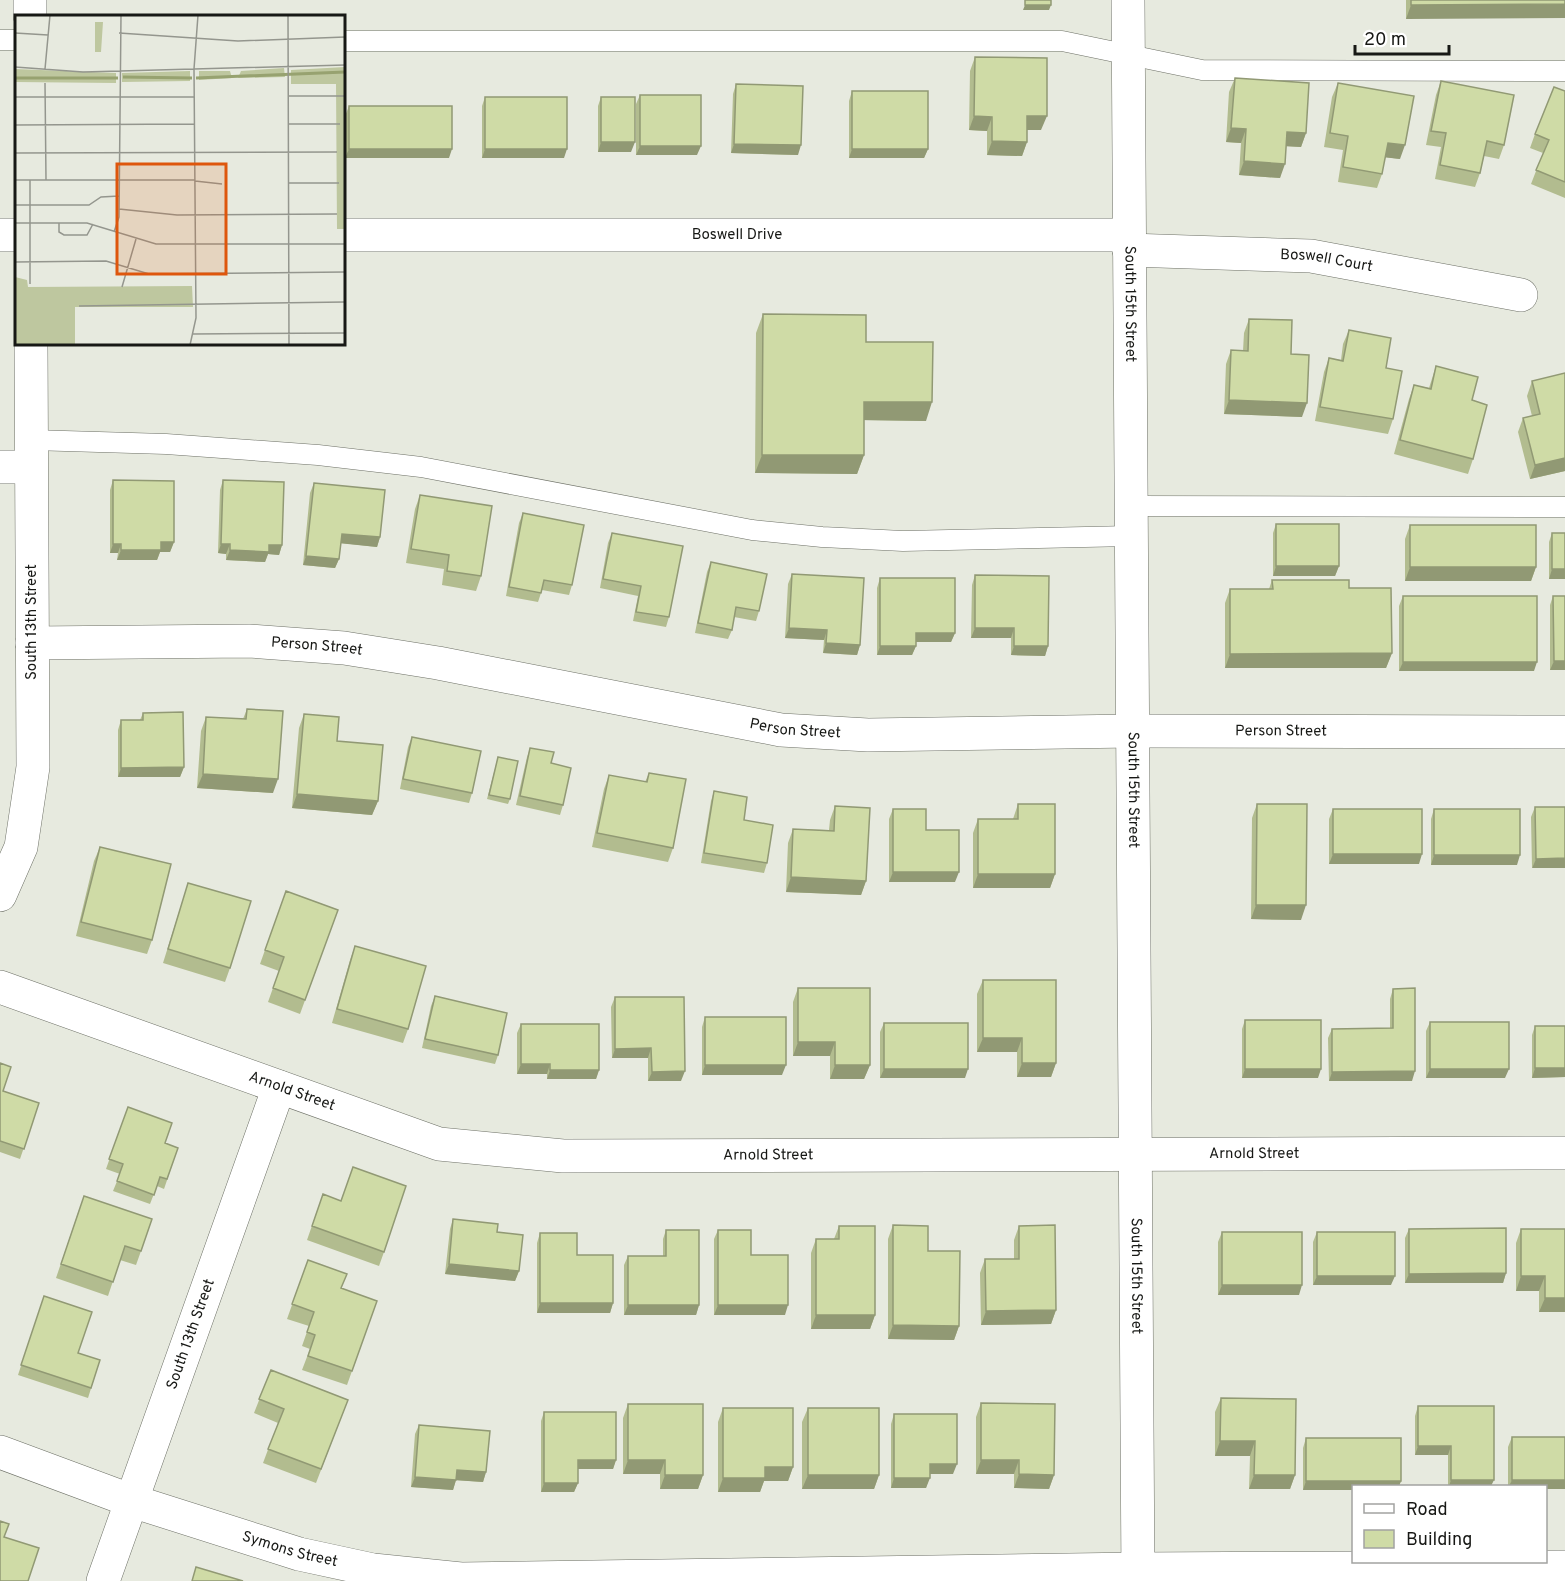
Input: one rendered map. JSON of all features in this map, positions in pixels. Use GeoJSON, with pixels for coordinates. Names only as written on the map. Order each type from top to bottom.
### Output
{"type":"FeatureCollection","features":[{"type":"Feature","properties":{"kind":"street","name":"South 15th Street"},"geometry":{"type":"LineString","coordinates":[[1128,0],[1138,1575]]}},
{"type":"Feature","properties":{"kind":"street","name":"Boswell Drive"},"geometry":{"type":"LineString","coordinates":[[345,235],[1129,242]]}},
{"type":"Feature","properties":{"kind":"street","name":"Boswell Court"},"geometry":{"type":"LineString","coordinates":[[1129,242],[1311,256],[1521,295]]}},
{"type":"Feature","properties":{"kind":"street","name":"South 13th Street"},"geometry":{"type":"LineString","coordinates":[[0,896],[21,847],[33,767],[32,643],[21,458],[31,345]]}},
{"type":"Feature","properties":{"kind":"street","name":"Person Street"},"geometry":{"type":"LineString","coordinates":[[32,643],[249,641],[344,648],[438,663],[781,730],[868,735],[1132,731],[1565,732]]}},
{"type":"Feature","properties":{"kind":"street","name":"Arnold Street"},"geometry":{"type":"LineString","coordinates":[[0,987],[439,1144],[563,1156],[1565,1153]]}},
{"type":"Feature","properties":{"kind":"street","name":"South 13th Street"},"geometry":{"type":"LineString","coordinates":[[103,1581],[279,1087]]}},
{"type":"Feature","properties":{"kind":"street","name":"Symons Street"},"geometry":{"type":"LineString","coordinates":[[0,1452],[132,1501],[299,1554],[373,1570],[461,1579],[1138,1575],[1565,1567]]}},
{"type":"Feature","properties":{"kind":"lane"},"geometry":{"type":"LineString","coordinates":[[345,41],[1062,41],[1202,70],[1565,71]]}},
{"type":"Feature","properties":{"kind":"lane"},"geometry":{"type":"LineString","coordinates":[[21,458],[166,444],[318,455],[398,464],[545,489],[752,530],[822,537],[903,540],[1131,521],[1565,507]]}},
{"type":"Feature","properties":{"kind":"building"},"geometry":{"type":"Polygon","coordinates":[[[1025,0],[1051,0],[1051,5],[1025,5],[1025,0]]]}},
{"type":"Feature","properties":{"kind":"building"},"geometry":{"type":"Polygon","coordinates":[[[1411,0],[1565,0],[1565,4],[1411,5],[1411,0]]]}},
{"type":"Feature","properties":{"kind":"building"},"geometry":{"type":"Polygon","coordinates":[[[975,57],[1047,58],[1047,116],[1027,116],[1027,142],[992,141],[992,117],[974,116],[975,57]]]}},
{"type":"Feature","properties":{"kind":"building"},"geometry":{"type":"Polygon","coordinates":[[[1235,78],[1309,83],[1306,133],[1287,132],[1285,164],[1244,161],[1246,129],[1231,128],[1235,78]]]}},
{"type":"Feature","properties":{"kind":"building"},"geometry":{"type":"Polygon","coordinates":[[[1441,81],[1514,95],[1504,145],[1487,141],[1480,173],[1440,165],[1446,133],[1431,131],[1441,81]]]}},
{"type":"Feature","properties":{"kind":"building"},"geometry":{"type":"Polygon","coordinates":[[[1338,83],[1414,96],[1405,145],[1388,143],[1382,174],[1343,167],[1348,136],[1330,133],[1338,83]]]}},
{"type":"Feature","properties":{"kind":"building"},"geometry":{"type":"Polygon","coordinates":[[[736,84],[803,86],[801,145],[734,144],[736,84]]]}},
{"type":"Feature","properties":{"kind":"building"},"geometry":{"type":"Polygon","coordinates":[[[1554,87],[1565,91],[1565,182],[1536,170],[1549,140],[1535,134],[1554,87]]]}},
{"type":"Feature","properties":{"kind":"building"},"geometry":{"type":"Polygon","coordinates":[[[852,91],[928,91],[928,149],[852,149],[852,91]]]}},
{"type":"Feature","properties":{"kind":"building"},"geometry":{"type":"Polygon","coordinates":[[[640,95],[701,95],[701,146],[640,146],[640,95]]]}},
{"type":"Feature","properties":{"kind":"building"},"geometry":{"type":"Polygon","coordinates":[[[485,97],[567,97],[567,149],[485,149],[485,97]]]}},
{"type":"Feature","properties":{"kind":"building"},"geometry":{"type":"Polygon","coordinates":[[[601,97],[635,97],[635,142],[601,142],[601,97]]]}},
{"type":"Feature","properties":{"kind":"building"},"geometry":{"type":"Polygon","coordinates":[[[349,106],[452,106],[452,149],[349,149],[349,106]]]}},
{"type":"Feature","properties":{"kind":"building"},"geometry":{"type":"Polygon","coordinates":[[[763,314],[866,315],[866,342],[933,342],[932,402],[864,402],[864,455],[762,455],[763,314]]]}},
{"type":"Feature","properties":{"kind":"building"},"geometry":{"type":"Polygon","coordinates":[[[1249,319],[1292,320],[1291,354],[1309,355],[1307,403],[1229,400],[1231,350],[1248,351],[1249,319]]]}},
{"type":"Feature","properties":{"kind":"building"},"geometry":{"type":"Polygon","coordinates":[[[1349,330],[1391,338],[1386,368],[1402,371],[1393,419],[1320,407],[1329,358],[1343,361],[1349,330]]]}},
{"type":"Feature","properties":{"kind":"building"},"geometry":{"type":"Polygon","coordinates":[[[1436,366],[1478,377],[1472,400],[1487,405],[1473,459],[1400,440],[1414,385],[1431,389],[1436,366]]]}},
{"type":"Feature","properties":{"kind":"building"},"geometry":{"type":"Polygon","coordinates":[[[1565,373],[1565,458],[1535,465],[1523,418],[1540,414],[1532,381],[1565,373]]]}},
{"type":"Feature","properties":{"kind":"building"},"geometry":{"type":"Polygon","coordinates":[[[113,480],[174,481],[174,542],[161,542],[161,550],[121,550],[121,544],[113,544],[113,480]]]}},
{"type":"Feature","properties":{"kind":"building"},"geometry":{"type":"Polygon","coordinates":[[[223,480],[284,482],[282,545],[269,545],[269,552],[230,550],[230,544],[221,544],[223,480]]]}},
{"type":"Feature","properties":{"kind":"building"},"geometry":{"type":"Polygon","coordinates":[[[314,483],[385,490],[380,537],[342,534],[339,559],[306,556],[314,483]]]}},
{"type":"Feature","properties":{"kind":"building"},"geometry":{"type":"Polygon","coordinates":[[[420,495],[492,506],[481,576],[447,571],[449,555],[411,549],[420,495]]]}},
{"type":"Feature","properties":{"kind":"building"},"geometry":{"type":"Polygon","coordinates":[[[523,513],[584,525],[572,585],[544,580],[541,593],[509,587],[523,513]]]}},
{"type":"Feature","properties":{"kind":"building"},"geometry":{"type":"Polygon","coordinates":[[[1276,524],[1339,524],[1339,566],[1276,566],[1276,524]]]}},
{"type":"Feature","properties":{"kind":"building"},"geometry":{"type":"Polygon","coordinates":[[[1410,525],[1536,525],[1536,567],[1410,567],[1410,525]]]}},
{"type":"Feature","properties":{"kind":"building"},"geometry":{"type":"Polygon","coordinates":[[[612,533],[683,546],[669,617],[636,612],[641,586],[603,579],[612,533]]]}},
{"type":"Feature","properties":{"kind":"building"},"geometry":{"type":"Polygon","coordinates":[[[1552,533],[1565,533],[1565,569],[1552,569],[1552,533]]]}},
{"type":"Feature","properties":{"kind":"building"},"geometry":{"type":"Polygon","coordinates":[[[711,562],[767,574],[759,611],[736,607],[732,630],[698,623],[711,562]]]}},
{"type":"Feature","properties":{"kind":"building"},"geometry":{"type":"Polygon","coordinates":[[[792,574],[864,578],[860,645],[826,643],[827,630],[789,628],[792,574]]]}},
{"type":"Feature","properties":{"kind":"building"},"geometry":{"type":"Polygon","coordinates":[[[975,575],[1049,576],[1048,646],[1014,646],[1014,628],[975,628],[975,575]]]}},
{"type":"Feature","properties":{"kind":"building"},"geometry":{"type":"Polygon","coordinates":[[[880,578],[955,578],[955,633],[916,633],[916,646],[880,646],[880,578]]]}},
{"type":"Feature","properties":{"kind":"building"},"geometry":{"type":"Polygon","coordinates":[[[1272,580],[1349,580],[1349,588],[1391,588],[1392,653],[1230,654],[1230,589],[1273,589],[1272,580]]]}},
{"type":"Feature","properties":{"kind":"building"},"geometry":{"type":"Polygon","coordinates":[[[1403,596],[1537,596],[1537,662],[1403,662],[1403,596]]]}},
{"type":"Feature","properties":{"kind":"building"},"geometry":{"type":"Polygon","coordinates":[[[1553,596],[1565,596],[1565,661],[1554,661],[1553,596]]]}},
{"type":"Feature","properties":{"kind":"building"},"geometry":{"type":"Polygon","coordinates":[[[247,709],[283,711],[278,779],[203,774],[206,717],[246,719],[247,709]]]}},
{"type":"Feature","properties":{"kind":"building"},"geometry":{"type":"Polygon","coordinates":[[[183,712],[184,767],[121,768],[121,720],[143,720],[143,713],[183,712]]]}},
{"type":"Feature","properties":{"kind":"building"},"geometry":{"type":"Polygon","coordinates":[[[304,714],[339,717],[337,741],[383,745],[378,801],[297,794],[304,714]]]}},
{"type":"Feature","properties":{"kind":"building"},"geometry":{"type":"Polygon","coordinates":[[[412,737],[481,751],[472,793],[403,779],[412,737]]]}},
{"type":"Feature","properties":{"kind":"building"},"geometry":{"type":"Polygon","coordinates":[[[530,748],[554,752],[551,763],[571,768],[563,805],[520,796],[530,748]]]}},
{"type":"Feature","properties":{"kind":"building"},"geometry":{"type":"Polygon","coordinates":[[[498,757],[518,761],[510,799],[489,795],[498,757]]]}},
{"type":"Feature","properties":{"kind":"building"},"geometry":{"type":"Polygon","coordinates":[[[649,773],[686,779],[673,848],[597,833],[609,775],[647,782],[649,773]]]}},
{"type":"Feature","properties":{"kind":"building"},"geometry":{"type":"Polygon","coordinates":[[[714,791],[747,797],[744,820],[773,825],[767,863],[704,853],[714,791]]]}},
{"type":"Feature","properties":{"kind":"building"},"geometry":{"type":"Polygon","coordinates":[[[1018,804],[1055,804],[1055,874],[978,874],[978,819],[1018,819],[1018,804]]]}},
{"type":"Feature","properties":{"kind":"building"},"geometry":{"type":"Polygon","coordinates":[[[1257,804],[1307,804],[1306,905],[1256,905],[1257,804]]]}},
{"type":"Feature","properties":{"kind":"building"},"geometry":{"type":"Polygon","coordinates":[[[835,806],[870,808],[866,881],[791,877],[793,829],[834,831],[835,806]]]}},
{"type":"Feature","properties":{"kind":"building"},"geometry":{"type":"Polygon","coordinates":[[[1535,807],[1565,807],[1565,858],[1536,859],[1535,807]]]}},
{"type":"Feature","properties":{"kind":"building"},"geometry":{"type":"Polygon","coordinates":[[[893,809],[926,809],[926,830],[959,830],[959,872],[893,872],[893,809]]]}},
{"type":"Feature","properties":{"kind":"building"},"geometry":{"type":"Polygon","coordinates":[[[1333,809],[1422,809],[1422,854],[1333,854],[1333,809]]]}},
{"type":"Feature","properties":{"kind":"building"},"geometry":{"type":"Polygon","coordinates":[[[1434,809],[1520,809],[1520,855],[1434,855],[1434,809]]]}},
{"type":"Feature","properties":{"kind":"building"},"geometry":{"type":"Polygon","coordinates":[[[100,847],[171,864],[152,940],[81,922],[100,847]]]}},
{"type":"Feature","properties":{"kind":"building"},"geometry":{"type":"Polygon","coordinates":[[[188,883],[251,901],[230,968],[168,949],[188,883]]]}},
{"type":"Feature","properties":{"kind":"building"},"geometry":{"type":"Polygon","coordinates":[[[286,891],[338,910],[305,1000],[273,988],[284,957],[265,950],[286,891]]]}},
{"type":"Feature","properties":{"kind":"building"},"geometry":{"type":"Polygon","coordinates":[[[355,946],[426,966],[408,1029],[337,1009],[355,946]]]}},
{"type":"Feature","properties":{"kind":"building"},"geometry":{"type":"Polygon","coordinates":[[[983,980],[1056,980],[1056,1063],[1022,1063],[1022,1038],[983,1038],[983,980]]]}},
{"type":"Feature","properties":{"kind":"building"},"geometry":{"type":"Polygon","coordinates":[[[798,988],[870,988],[870,1065],[835,1065],[835,1042],[798,1042],[798,988]]]}},
{"type":"Feature","properties":{"kind":"building"},"geometry":{"type":"Polygon","coordinates":[[[1415,988],[1415,1071],[1332,1072],[1332,1029],[1393,1028],[1393,989],[1415,988]]]}},
{"type":"Feature","properties":{"kind":"building"},"geometry":{"type":"Polygon","coordinates":[[[435,996],[507,1013],[498,1055],[425,1039],[435,996]]]}},
{"type":"Feature","properties":{"kind":"building"},"geometry":{"type":"Polygon","coordinates":[[[615,997],[684,997],[685,1071],[652,1072],[651,1048],[615,1049],[615,997]]]}},
{"type":"Feature","properties":{"kind":"building"},"geometry":{"type":"Polygon","coordinates":[[[705,1017],[786,1017],[786,1065],[705,1065],[705,1017]]]}},
{"type":"Feature","properties":{"kind":"building"},"geometry":{"type":"Polygon","coordinates":[[[1245,1020],[1321,1020],[1321,1069],[1245,1069],[1245,1020]]]}},
{"type":"Feature","properties":{"kind":"building"},"geometry":{"type":"Polygon","coordinates":[[[1430,1022],[1509,1022],[1509,1069],[1430,1069],[1430,1022]]]}},
{"type":"Feature","properties":{"kind":"building"},"geometry":{"type":"Polygon","coordinates":[[[884,1023],[968,1023],[968,1069],[884,1069],[884,1023]]]}},
{"type":"Feature","properties":{"kind":"building"},"geometry":{"type":"Polygon","coordinates":[[[521,1024],[599,1024],[599,1070],[550,1070],[550,1064],[521,1064],[521,1024]]]}},
{"type":"Feature","properties":{"kind":"building"},"geometry":{"type":"Polygon","coordinates":[[[1535,1026],[1565,1026],[1565,1068],[1535,1068],[1535,1026]]]}},
{"type":"Feature","properties":{"kind":"building"},"geometry":{"type":"Polygon","coordinates":[[[0,1063],[11,1067],[3,1091],[39,1103],[24,1149],[0,1141],[0,1063]]]}},
{"type":"Feature","properties":{"kind":"building"},"geometry":{"type":"Polygon","coordinates":[[[128,1107],[172,1123],[165,1143],[178,1148],[167,1179],[160,1177],[154,1195],[117,1181],[123,1164],[109,1159],[128,1107]]]}},
{"type":"Feature","properties":{"kind":"building"},"geometry":{"type":"Polygon","coordinates":[[[353,1167],[406,1186],[384,1252],[312,1226],[323,1194],[341,1201],[353,1167]]]}},
{"type":"Feature","properties":{"kind":"building"},"geometry":{"type":"Polygon","coordinates":[[[84,1196],[152,1219],[141,1251],[125,1246],[113,1282],[61,1264],[84,1196]]]}},
{"type":"Feature","properties":{"kind":"building"},"geometry":{"type":"Polygon","coordinates":[[[453,1219],[498,1224],[497,1232],[523,1235],[519,1271],[449,1264],[453,1219]]]}},
{"type":"Feature","properties":{"kind":"building"},"geometry":{"type":"Polygon","coordinates":[[[893,1225],[928,1226],[928,1251],[960,1251],[959,1326],[893,1325],[893,1225]]]}},
{"type":"Feature","properties":{"kind":"building"},"geometry":{"type":"Polygon","coordinates":[[[1055,1225],[1056,1310],[986,1311],[985,1259],[1019,1259],[1019,1226],[1055,1225]]]}},
{"type":"Feature","properties":{"kind":"building"},"geometry":{"type":"Polygon","coordinates":[[[839,1226],[875,1226],[875,1315],[816,1315],[816,1239],[839,1239],[839,1226]]]}},
{"type":"Feature","properties":{"kind":"building"},"geometry":{"type":"Polygon","coordinates":[[[1506,1228],[1506,1273],[1409,1274],[1409,1229],[1506,1228]]]}},
{"type":"Feature","properties":{"kind":"building"},"geometry":{"type":"Polygon","coordinates":[[[1521,1229],[1565,1229],[1565,1298],[1545,1298],[1545,1276],[1521,1276],[1521,1229]]]}},
{"type":"Feature","properties":{"kind":"building"},"geometry":{"type":"Polygon","coordinates":[[[666,1230],[699,1230],[699,1305],[628,1305],[628,1256],[666,1256],[666,1230]]]}},
{"type":"Feature","properties":{"kind":"building"},"geometry":{"type":"Polygon","coordinates":[[[718,1230],[751,1230],[751,1255],[788,1255],[788,1305],[718,1305],[718,1230]]]}},
{"type":"Feature","properties":{"kind":"building"},"geometry":{"type":"Polygon","coordinates":[[[1222,1232],[1302,1232],[1302,1285],[1222,1285],[1222,1232]]]}},
{"type":"Feature","properties":{"kind":"building"},"geometry":{"type":"Polygon","coordinates":[[[1317,1232],[1395,1232],[1395,1276],[1317,1276],[1317,1232]]]}},
{"type":"Feature","properties":{"kind":"building"},"geometry":{"type":"Polygon","coordinates":[[[540,1233],[577,1233],[577,1255],[613,1255],[613,1303],[540,1303],[540,1233]]]}},
{"type":"Feature","properties":{"kind":"building"},"geometry":{"type":"Polygon","coordinates":[[[308,1260],[347,1274],[341,1288],[377,1301],[352,1371],[308,1356],[315,1335],[307,1332],[314,1312],[292,1304],[308,1260]]]}},
{"type":"Feature","properties":{"kind":"building"},"geometry":{"type":"Polygon","coordinates":[[[44,1296],[92,1312],[78,1353],[100,1360],[91,1388],[21,1365],[44,1296]]]}},
{"type":"Feature","properties":{"kind":"building"},"geometry":{"type":"Polygon","coordinates":[[[271,1370],[348,1400],[321,1469],[268,1449],[284,1409],[259,1399],[271,1370]]]}},
{"type":"Feature","properties":{"kind":"building"},"geometry":{"type":"Polygon","coordinates":[[[1221,1398],[1296,1399],[1295,1475],[1254,1475],[1255,1441],[1220,1441],[1221,1398]]]}},
{"type":"Feature","properties":{"kind":"building"},"geometry":{"type":"Polygon","coordinates":[[[981,1403],[1055,1404],[1054,1475],[1019,1474],[1019,1460],[981,1460],[981,1403]]]}},
{"type":"Feature","properties":{"kind":"building"},"geometry":{"type":"Polygon","coordinates":[[[628,1404],[703,1404],[703,1475],[665,1475],[665,1460],[628,1460],[628,1404]]]}},
{"type":"Feature","properties":{"kind":"building"},"geometry":{"type":"Polygon","coordinates":[[[1418,1406],[1494,1406],[1494,1480],[1451,1480],[1451,1446],[1418,1446],[1418,1406]]]}},
{"type":"Feature","properties":{"kind":"building"},"geometry":{"type":"Polygon","coordinates":[[[723,1408],[793,1408],[793,1467],[765,1467],[765,1478],[723,1478],[723,1408]]]}},
{"type":"Feature","properties":{"kind":"building"},"geometry":{"type":"Polygon","coordinates":[[[808,1408],[879,1408],[879,1475],[808,1475],[808,1408]]]}},
{"type":"Feature","properties":{"kind":"building"},"geometry":{"type":"Polygon","coordinates":[[[544,1412],[616,1412],[616,1460],[578,1460],[578,1483],[544,1483],[544,1412]]]}},
{"type":"Feature","properties":{"kind":"building"},"geometry":{"type":"Polygon","coordinates":[[[894,1414],[957,1414],[957,1464],[930,1464],[930,1478],[894,1478],[894,1414]]]}},
{"type":"Feature","properties":{"kind":"building"},"geometry":{"type":"Polygon","coordinates":[[[419,1425],[490,1431],[486,1472],[457,1470],[456,1480],[415,1477],[419,1425]]]}},
{"type":"Feature","properties":{"kind":"building"},"geometry":{"type":"Polygon","coordinates":[[[1512,1437],[1565,1437],[1565,1480],[1512,1480],[1512,1437]]]}},
{"type":"Feature","properties":{"kind":"building"},"geometry":{"type":"Polygon","coordinates":[[[1306,1438],[1401,1438],[1401,1481],[1306,1481],[1306,1438]]]}},
{"type":"Feature","properties":{"kind":"building"},"geometry":{"type":"Polygon","coordinates":[[[0,1521],[9,1524],[4,1537],[39,1548],[28,1581],[0,1581],[0,1521]]]}},
{"type":"Feature","properties":{"kind":"building"},"geometry":{"type":"Polygon","coordinates":[[[196,1567],[243,1581],[192,1581],[196,1567]]]}}]}
